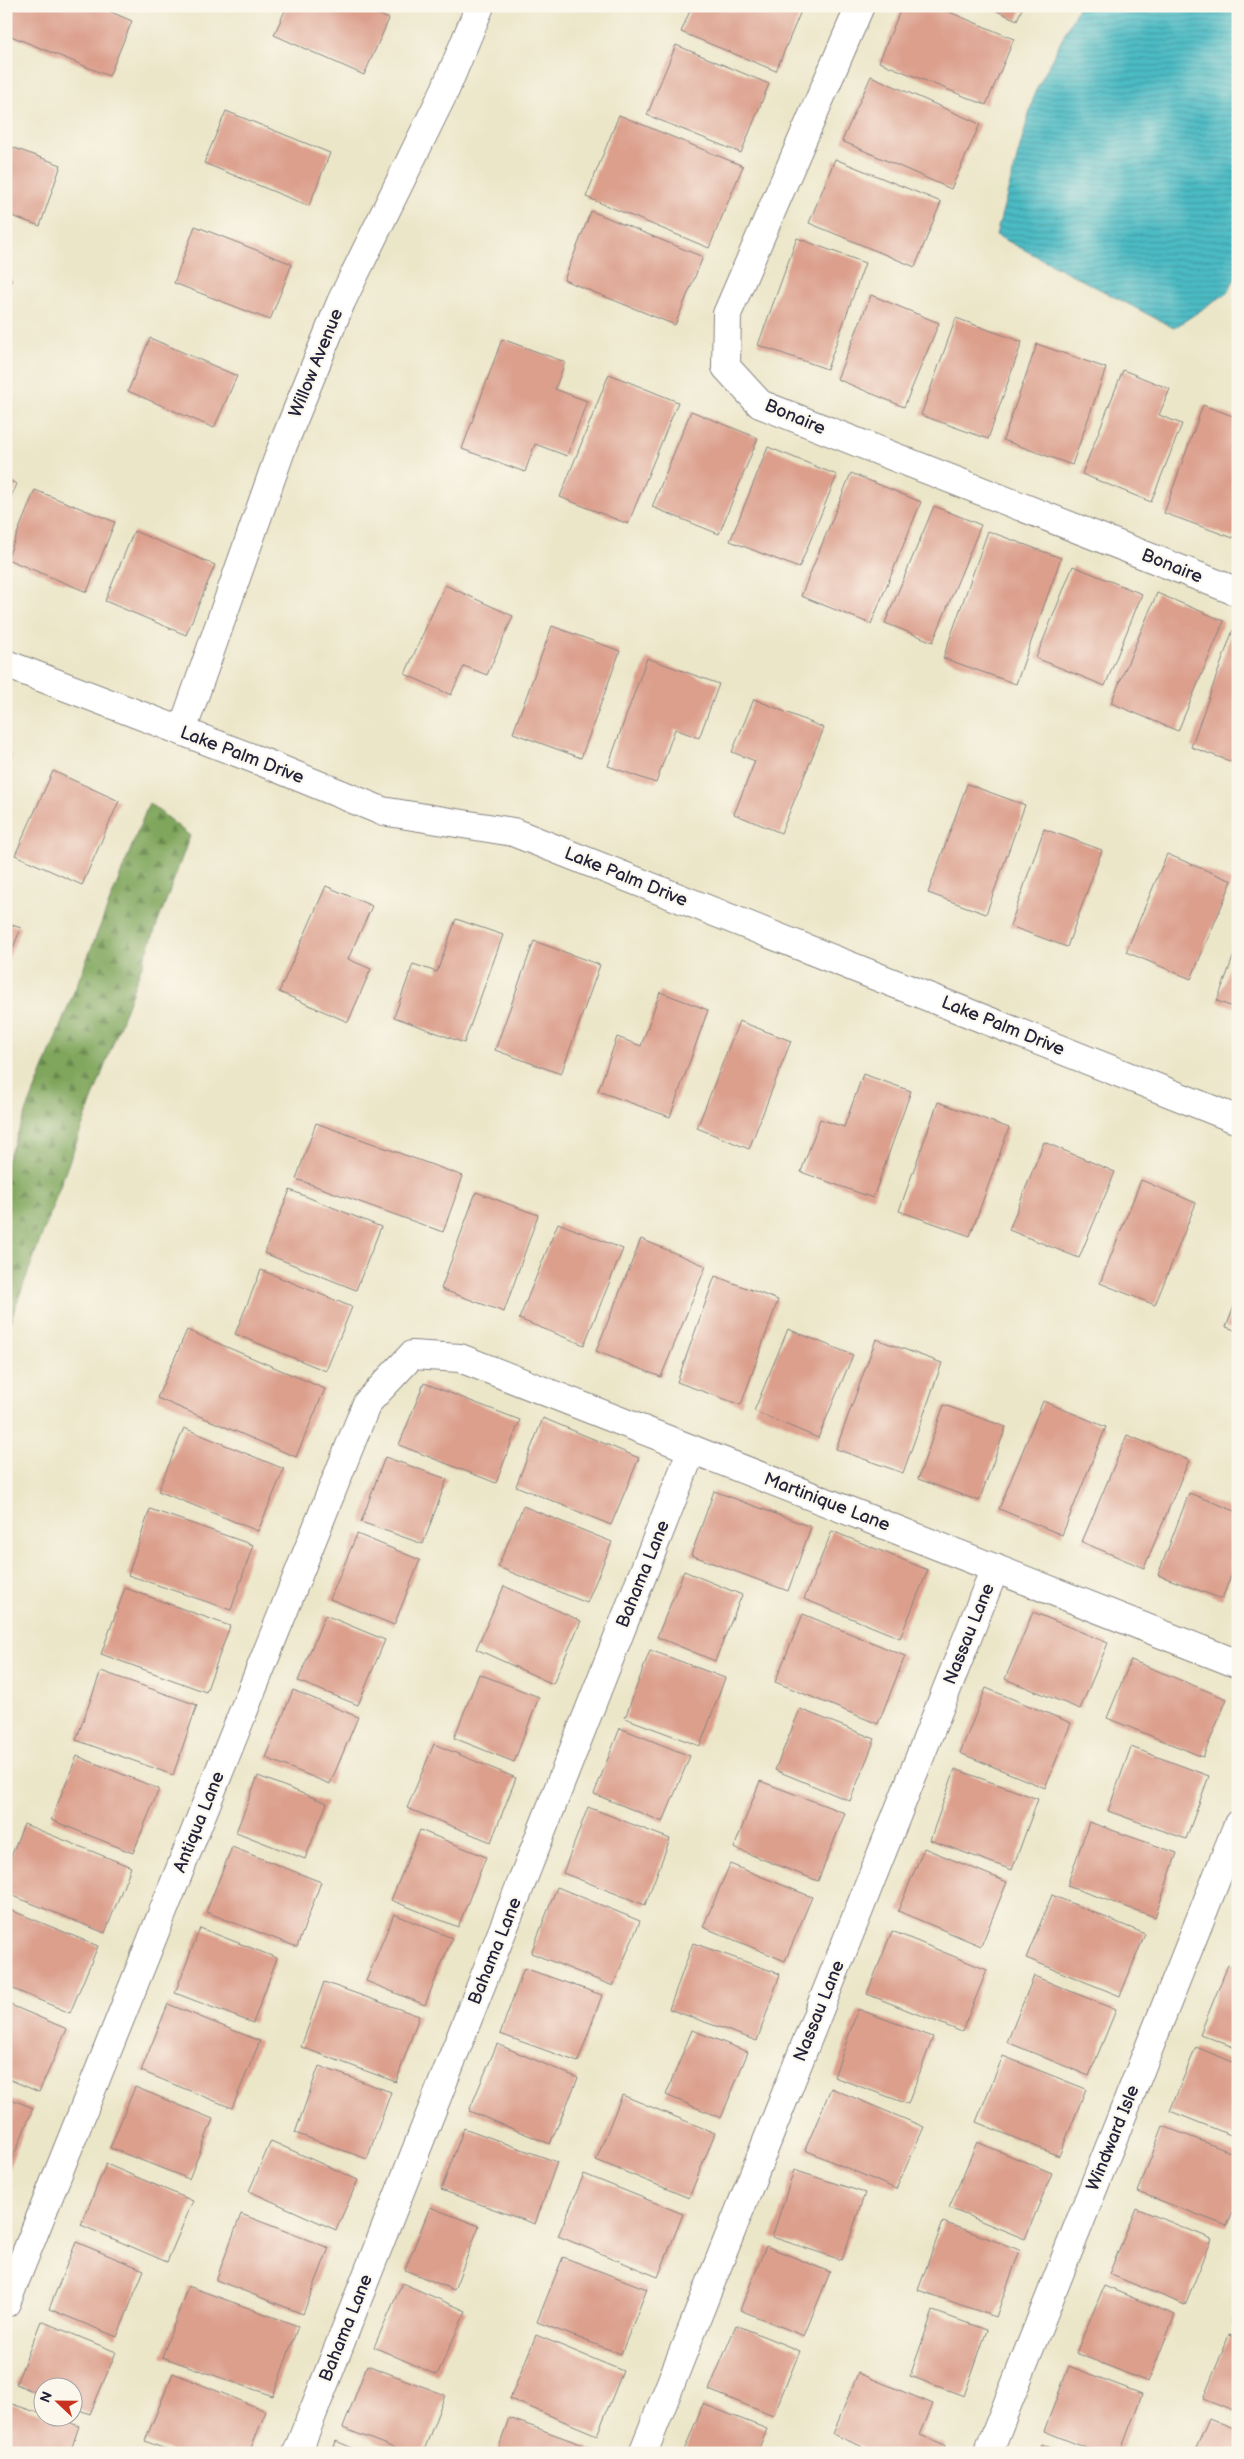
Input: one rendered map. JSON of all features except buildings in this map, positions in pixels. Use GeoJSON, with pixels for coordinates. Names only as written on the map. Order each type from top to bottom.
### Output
{"type":"FeatureCollection","features":[{"type":"Feature","properties":{"kind":"street","name":"Willow Avenue"},"geometry":{"type":"LineString","coordinates":[[182,731],[281,450],[341,302],[445,90],[480,6]]}},
{"type":"Feature","properties":{"kind":"street","name":"Bonaire"},"geometry":{"type":"LineString","coordinates":[[860,6],[727,314],[726,367],[760,404],[1238,592]]}},
{"type":"Feature","properties":{"kind":"street","name":"Lake Palm Drive"},"geometry":{"type":"LineString","coordinates":[[6,664],[182,731],[382,811],[513,832],[1238,1120]]}},
{"type":"Feature","properties":{"kind":"street","name":"Martinique Lane"},"geometry":{"type":"LineString","coordinates":[[412,1355],[460,1358],[1238,1664]]}},
{"type":"Feature","properties":{"kind":"street","name":"Antiqua Lane"},"geometry":{"type":"LineString","coordinates":[[6,2303],[366,1403],[412,1355]]}},
{"type":"Feature","properties":{"kind":"street","name":"Bahama Lane"},"geometry":{"type":"LineString","coordinates":[[297,2453],[692,1449]]}},
{"type":"Feature","properties":{"kind":"street","name":"Nassau Lane"},"geometry":{"type":"LineString","coordinates":[[643,2453],[995,1568]]}},
{"type":"Feature","properties":{"kind":"street","name":"Windward Isle"},"geometry":{"type":"LineString","coordinates":[[988,2453],[1238,1824]]}},
{"type":"Feature","properties":{"kind":"green space"},"geometry":{"type":"Polygon","coordinates":[[[149,803],[190,836],[6,1332],[6,1163],[149,803]]]}},
{"type":"Feature","properties":{"kind":"water"},"geometry":{"type":"Polygon","coordinates":[[[1079,6],[1238,6],[1238,273],[1227,293],[1174,328],[996,235],[1035,92],[1079,6]]]}}]}
